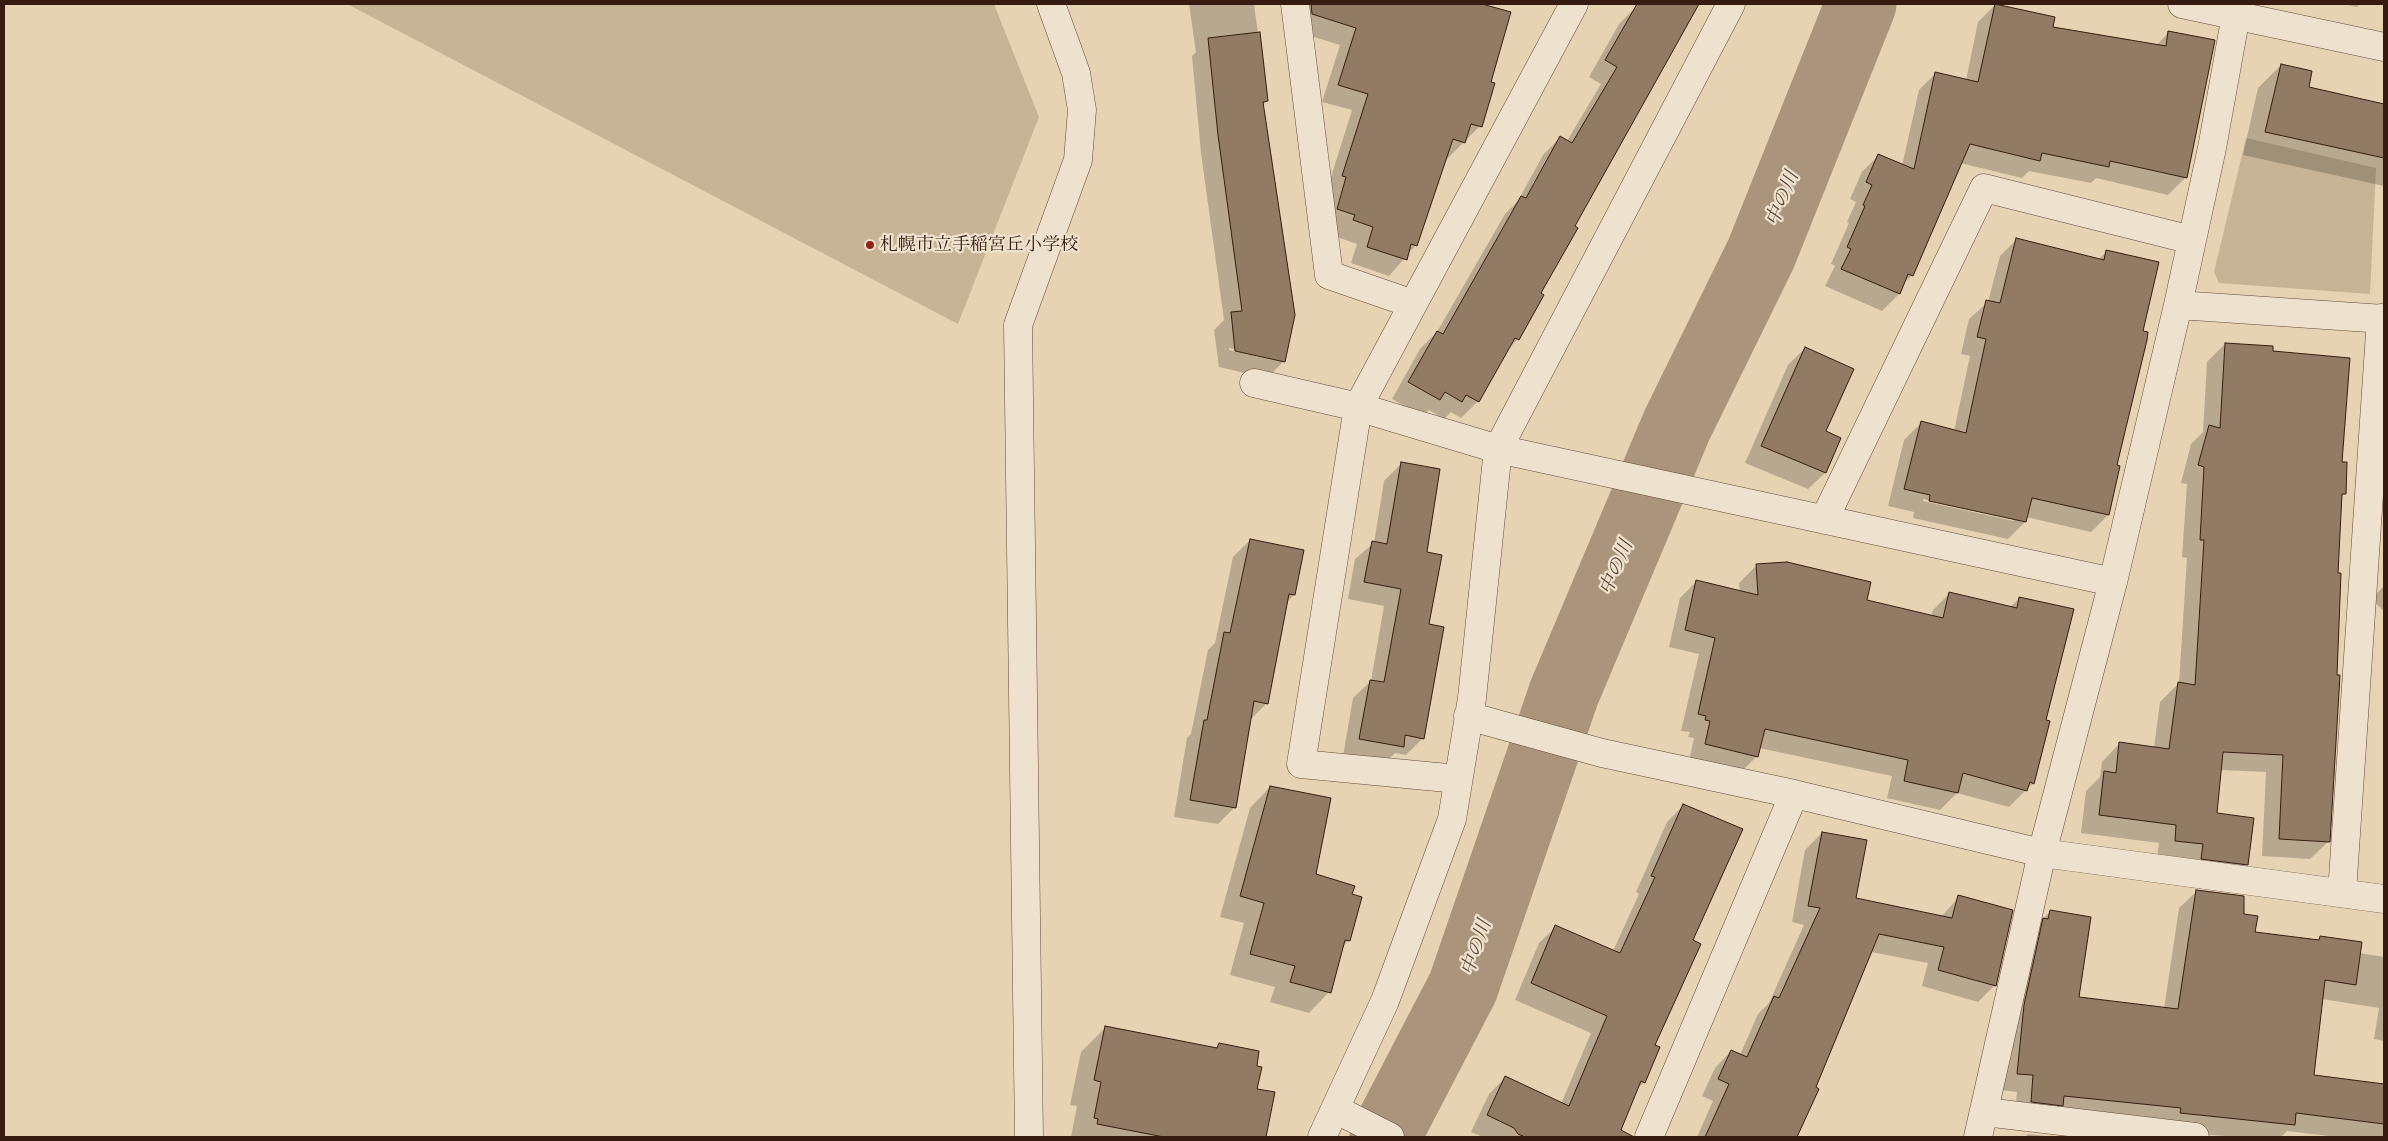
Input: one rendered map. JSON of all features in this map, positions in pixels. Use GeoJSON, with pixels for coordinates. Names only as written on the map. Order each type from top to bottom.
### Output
{"type":"FeatureCollection","features":[{"type":"Feature","properties":{"kind":"street"},"geometry":{"type":"LineString","coordinates":[[1029,1137],[1018,325],[1078,160],[1082,110],[1076,73],[1050,4]]}},
{"type":"Feature","properties":{"kind":"street"},"geometry":{"type":"LineString","coordinates":[[1294,4],[1330,275],[1414,304]]}},
{"type":"Feature","properties":{"kind":"street"},"geometry":{"type":"LineString","coordinates":[[1458,779],[1301,764],[1358,407],[1574,4]]}},
{"type":"Feature","properties":{"kind":"street"},"geometry":{"type":"LineString","coordinates":[[1322,1137],[1384,1001],[1452,819],[1468,716],[1498,449],[1732,4]]}},
{"type":"Feature","properties":{"kind":"street"},"geometry":{"type":"LineString","coordinates":[[2182,4],[2237,10],[2384,47]]}},
{"type":"Feature","properties":{"kind":"street"},"geometry":{"type":"LineString","coordinates":[[2195,1137],[1981,1124],[2042,853],[2113,582],[2178,305],[2212,148],[2237,10]]}},
{"type":"Feature","properties":{"kind":"street"},"geometry":{"type":"LineString","coordinates":[[1824,520],[1984,188],[2192,240]]}},
{"type":"Feature","properties":{"kind":"street"},"geometry":{"type":"LineString","coordinates":[[2178,305],[2382,318],[2342,893]]}},
{"type":"Feature","properties":{"kind":"street"},"geometry":{"type":"LineString","coordinates":[[1254,383],[1358,407],[1498,449],[2113,582]]}},
{"type":"Feature","properties":{"kind":"street"},"geometry":{"type":"LineString","coordinates":[[1468,716],[1602,753],[1794,794],[2042,853],[2384,899]]}},
{"type":"Feature","properties":{"kind":"street"},"geometry":{"type":"LineString","coordinates":[[1649,1137],[1794,794]]}},
{"type":"Feature","properties":{"kind":"street"},"geometry":{"type":"LineString","coordinates":[[1335,1109],[1390,1137]]}},
{"type":"Feature","properties":{"kind":"shaded area","name":"札幌市立手稲宮丘小学校"},"geometry":{"type":"Polygon","coordinates":[[[347,4],[994,4],[1039,117],[958,324],[347,4]]]}},
{"type":"Feature","properties":{"kind":"shaded area"},"geometry":{"type":"Polygon","coordinates":[[[2246,138],[2376,168],[2370,294],[2219,283],[2214,272],[2246,138]]]}},
{"type":"Feature","properties":{"kind":"building"},"geometry":{"type":"Polygon","coordinates":[[[1311,4],[1482,4],[1511,12],[1491,82],[1495,83],[1482,127],[1471,124],[1465,143],[1453,139],[1417,246],[1411,244],[1407,260],[1367,247],[1373,227],[1353,220],[1355,215],[1337,209],[1346,177],[1342,176],[1368,94],[1338,85],[1356,28],[1312,14],[1311,4]]]}},
{"type":"Feature","properties":{"kind":"building"},"geometry":{"type":"Polygon","coordinates":[[[1637,4],[1699,4],[1575,226],[1578,228],[1541,293],[1544,295],[1519,340],[1515,338],[1479,402],[1466,395],[1462,402],[1445,392],[1440,400],[1408,382],[1437,331],[1443,334],[1521,196],[1526,198],[1560,136],[1572,143],[1617,67],[1605,60],[1637,4]]]}},
{"type":"Feature","properties":{"kind":"building"},"geometry":{"type":"Polygon","coordinates":[[[1995,4],[2055,17],[2053,27],[2166,46],[2168,31],[2215,40],[2187,178],[2110,161],[2109,167],[2042,153],[2040,161],[1970,144],[1913,276],[1908,274],[1900,294],[1841,269],[1851,249],[1847,247],[1872,185],[1866,182],[1878,154],[1914,169],[1935,72],[1978,82],[1995,4]]]}},
{"type":"Feature","properties":{"kind":"building"},"geometry":{"type":"Polygon","coordinates":[[[1260,32],[1268,101],[1263,102],[1295,315],[1285,362],[1235,351],[1231,312],[1242,311],[1218,135],[1208,38],[1260,32]]]}},
{"type":"Feature","properties":{"kind":"building"},"geometry":{"type":"Polygon","coordinates":[[[2281,64],[2312,71],[2309,87],[2384,104],[2384,158],[2265,132],[2281,64]]]}},
{"type":"Feature","properties":{"kind":"building"},"geometry":{"type":"Polygon","coordinates":[[[2016,238],[2104,260],[2106,250],[2159,262],[2143,331],[2148,332],[2147,340],[2117,465],[2120,466],[2109,515],[2032,498],[2026,522],[1929,501],[1930,495],[1904,489],[1921,421],[1966,433],[1986,339],[1977,337],[1986,300],[2000,303],[2016,238]]]}},
{"type":"Feature","properties":{"kind":"building"},"geometry":{"type":"Polygon","coordinates":[[[2225,343],[2273,346],[2273,351],[2350,358],[2342,462],[2347,462],[2346,494],[2342,494],[2338,573],[2341,573],[2337,675],[2340,675],[2330,842],[2279,839],[2283,755],[2223,752],[2217,813],[2254,818],[2248,865],[2201,859],[2203,844],[2175,841],[2176,825],[2099,815],[2104,771],[2116,773],[2119,742],[2169,749],[2178,682],[2195,685],[2204,540],[2200,540],[2204,467],[2198,465],[2209,425],[2220,428],[2225,343]]]}},
{"type":"Feature","properties":{"kind":"building"},"geometry":{"type":"Polygon","coordinates":[[[1805,347],[1854,369],[1826,431],[1841,438],[1826,473],[1761,446],[1805,347]]]}},
{"type":"Feature","properties":{"kind":"building"},"geometry":{"type":"Polygon","coordinates":[[[1401,462],[1440,469],[1427,552],[1442,555],[1429,624],[1444,627],[1424,739],[1405,735],[1404,747],[1359,739],[1370,680],[1384,682],[1401,589],[1364,582],[1372,541],[1387,544],[1401,462]]]}},
{"type":"Feature","properties":{"kind":"building"},"geometry":{"type":"Polygon","coordinates":[[[1250,539],[1304,550],[1295,595],[1289,594],[1268,704],[1254,701],[1236,808],[1190,800],[1204,720],[1207,720],[1224,632],[1230,633],[1250,539]]]}},
{"type":"Feature","properties":{"kind":"building"},"geometry":{"type":"Polygon","coordinates":[[[1787,562],[1871,582],[1867,600],[1943,618],[1949,592],[2017,608],[2019,597],[2074,609],[2046,720],[2050,721],[2034,784],[2030,782],[2027,791],[1963,773],[1958,793],[1904,781],[1908,760],[1765,729],[1758,757],[1705,744],[1710,721],[1705,720],[1706,716],[1698,714],[1715,638],[1685,630],[1696,580],[1758,595],[1756,564],[1787,562]]]}},
{"type":"Feature","properties":{"kind":"building"},"geometry":{"type":"Polygon","coordinates":[[[1270,786],[1331,798],[1316,874],[1355,886],[1352,894],[1362,897],[1350,941],[1345,940],[1331,993],[1290,982],[1295,966],[1250,954],[1264,903],[1240,896],[1270,786]]]}},
{"type":"Feature","properties":{"kind":"building"},"geometry":{"type":"Polygon","coordinates":[[[1683,804],[1743,829],[1693,940],[1701,944],[1655,1045],[1660,1047],[1645,1083],[1641,1081],[1621,1130],[1634,1137],[1525,1137],[1518,1134],[1514,1128],[1487,1115],[1505,1076],[1569,1106],[1607,1016],[1531,983],[1555,925],[1620,953],[1655,877],[1651,876],[1683,804]]]}},
{"type":"Feature","properties":{"kind":"building"},"geometry":{"type":"Polygon","coordinates":[[[1822,832],[1867,840],[1856,898],[1952,918],[1958,895],[2013,910],[1996,986],[1938,970],[1944,947],[1879,934],[1816,1087],[1819,1089],[1797,1137],[1705,1137],[1729,1084],[1718,1079],[1731,1050],[1747,1057],[1774,996],[1779,998],[1820,908],[1808,906],[1822,832]]]}},
{"type":"Feature","properties":{"kind":"building"},"geometry":{"type":"Polygon","coordinates":[[[2196,890],[2244,896],[2244,914],[2258,916],[2255,932],[2319,940],[2320,936],[2362,942],[2356,985],[2325,980],[2314,1075],[2384,1084],[2384,1124],[2296,1113],[2295,1125],[2180,1113],[2181,1108],[2064,1096],[2063,1106],[2031,1102],[2033,1075],[2017,1074],[2024,1005],[2043,918],[2048,919],[2050,910],[2091,917],[2079,997],[2178,1009],[2196,890]]]}},
{"type":"Feature","properties":{"kind":"building"},"geometry":{"type":"Polygon","coordinates":[[[1105,1026],[1217,1048],[1219,1043],[1259,1051],[1257,1066],[1262,1067],[1257,1089],[1275,1092],[1266,1137],[1164,1137],[1097,1124],[1098,1119],[1094,1118],[1101,1082],[1094,1080],[1105,1026]]]}},
{"type":"Feature","properties":{"kind":"waterway","name":"中の川"},"geometry":{"type":"LineString","coordinates":[[1385,1137],[1463,987],[1564,693],[1677,425],[1761,254],[1861,4]]}},
{"type":"Feature","properties":{"kind":"place","name":"札幌市立手稲宮丘小学校"},"geometry":{"type":"Point","coordinates":[870,245]}}]}
